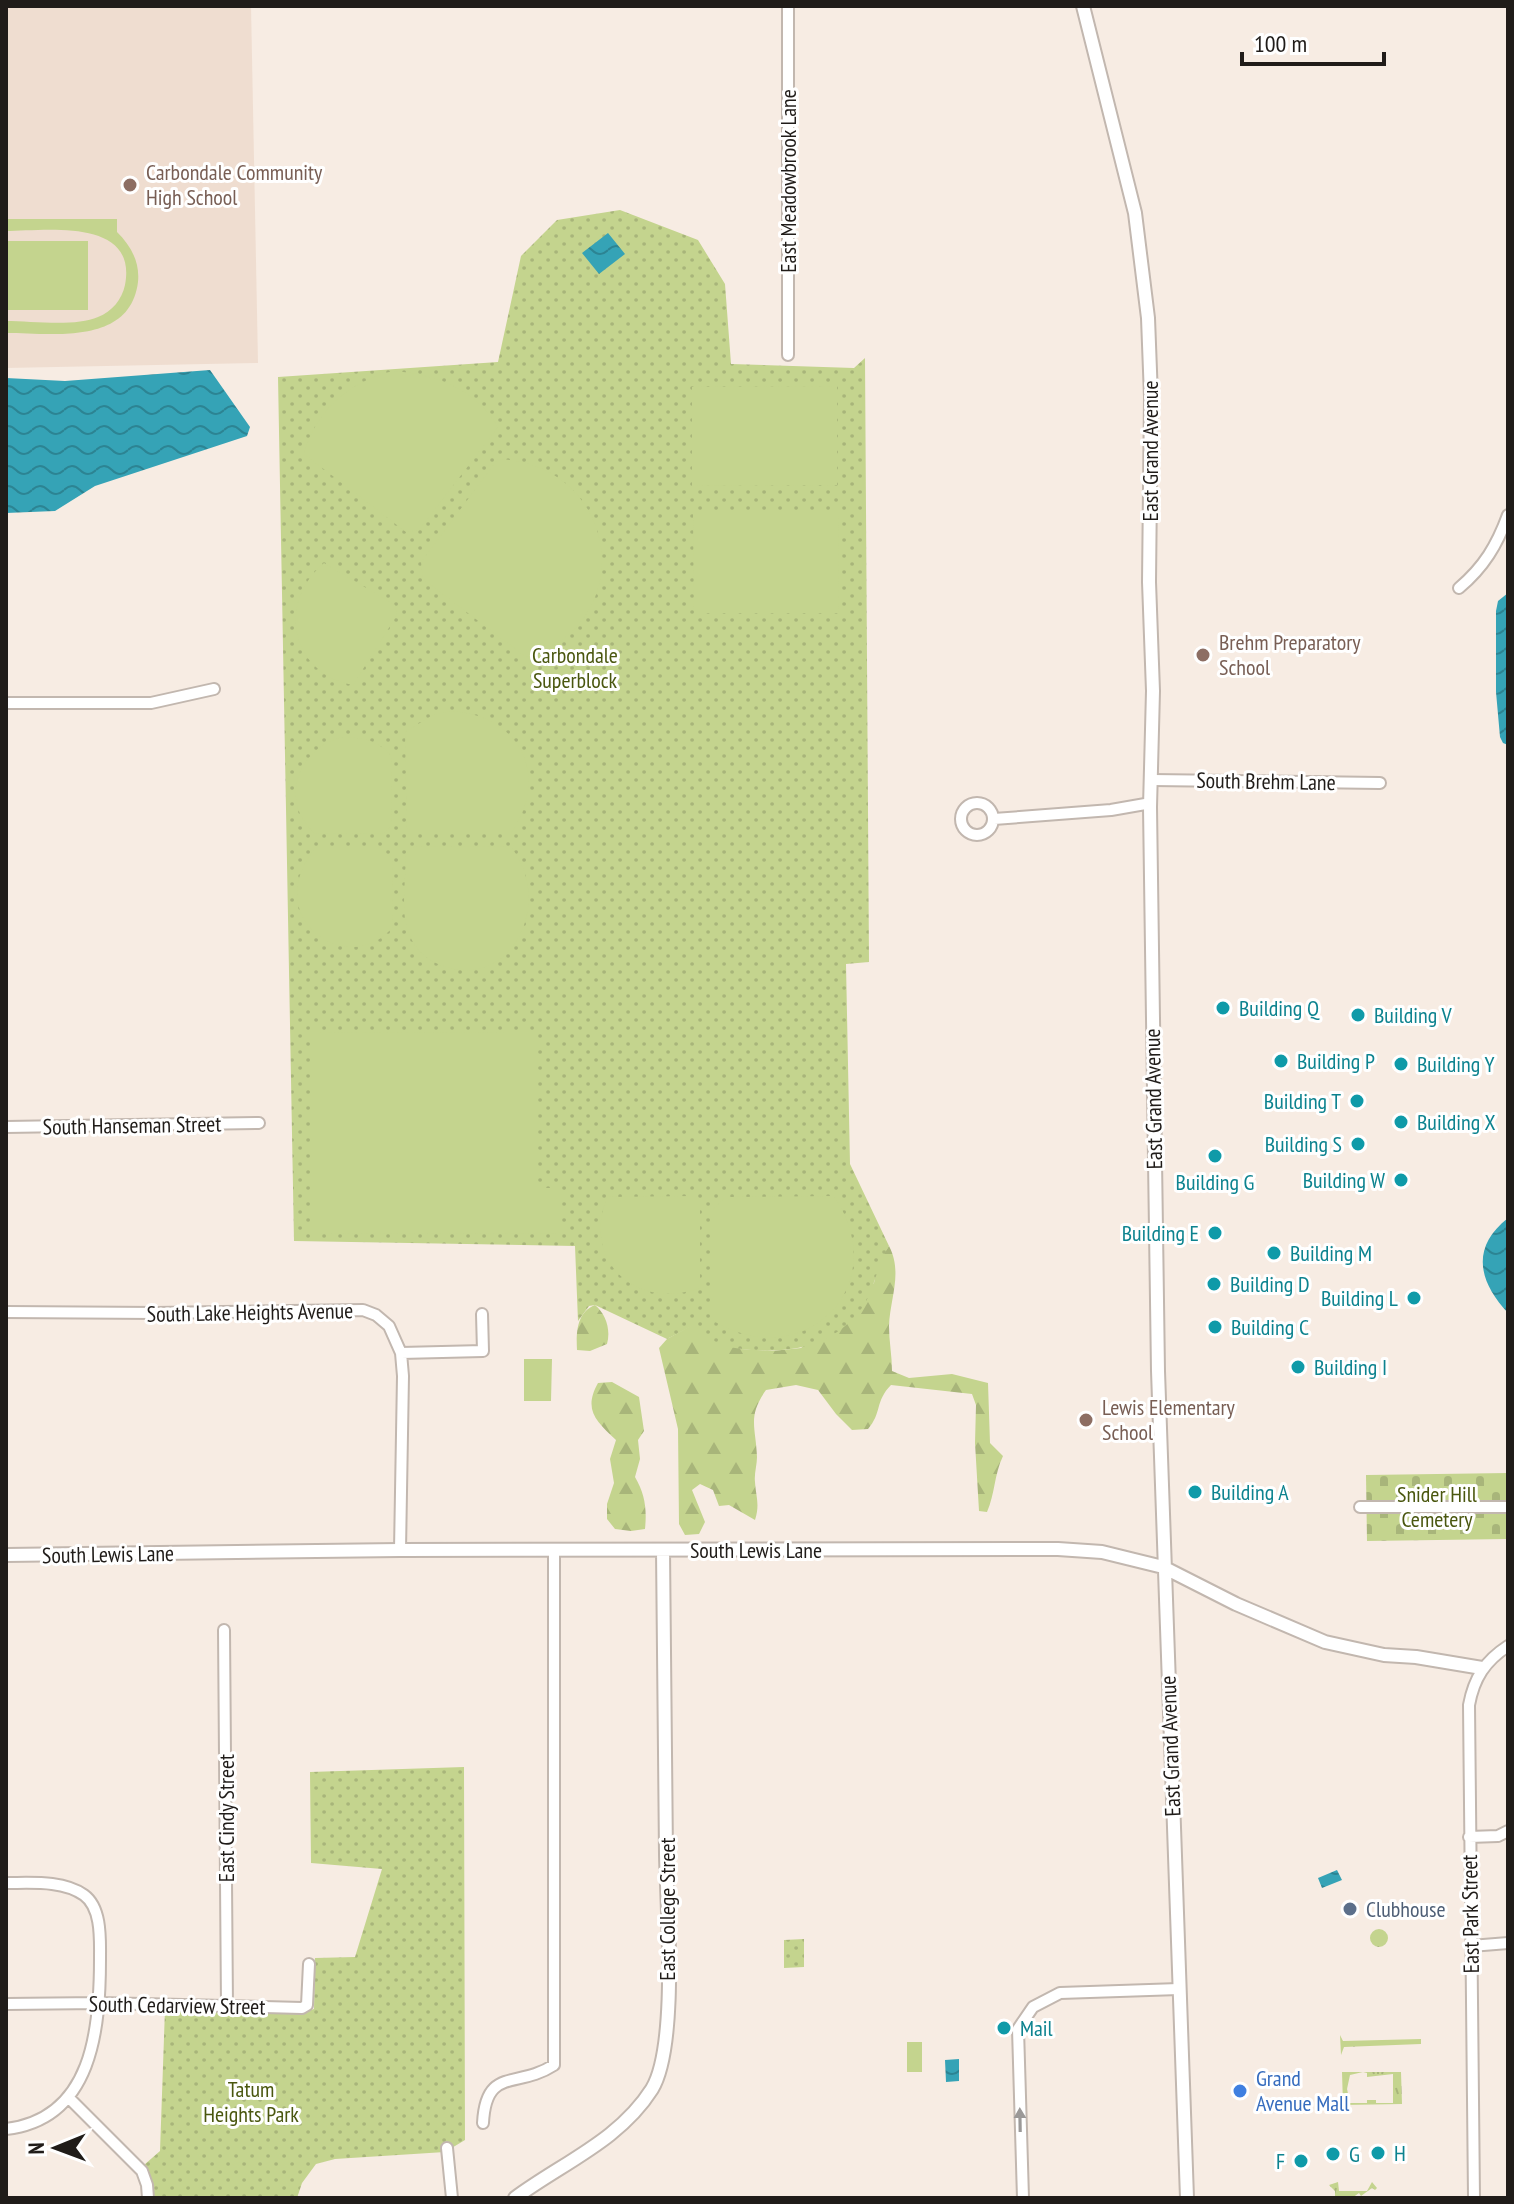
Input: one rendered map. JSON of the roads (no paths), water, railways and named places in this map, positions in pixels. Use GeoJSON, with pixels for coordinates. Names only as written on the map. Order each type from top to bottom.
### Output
{"type":"FeatureCollection","features":[{"type":"Feature","properties":{"kind":"street","name":"East Meadowbrook Lane"},"geometry":{"type":"LineString","coordinates":[[788,6],[788,355]]}},
{"type":"Feature","properties":{"kind":"street","name":"East Grand Avenue"},"geometry":{"type":"LineString","coordinates":[[1083,6],[1135,213],[1148,318],[1153,1145],[1163,1567],[1187,2198]]}},
{"type":"Feature","properties":{"kind":"street"},"geometry":{"type":"LineString","coordinates":[[1459,588],[1478,572],[1496,546],[1508,515]]}},
{"type":"Feature","properties":{"kind":"street"},"geometry":{"type":"LineString","coordinates":[[6,703],[151,703],[214,689]]}},
{"type":"Feature","properties":{"kind":"street","name":"South Brehm Lane"},"geometry":{"type":"LineString","coordinates":[[1152,780],[1380,783]]}},
{"type":"Feature","properties":{"kind":"street"},"geometry":{"type":"LineString","coordinates":[[994,819],[1111,810],[1151,803]]}},
{"type":"Feature","properties":{"kind":"street","name":"South Hanseman Street"},"geometry":{"type":"LineString","coordinates":[[6,1127],[259,1123]]}},
{"type":"Feature","properties":{"kind":"street","name":"South Lake Heights Avenue"},"geometry":{"type":"LineString","coordinates":[[6,1312],[363,1310],[376,1315],[389,1326],[401,1353]]}},
{"type":"Feature","properties":{"kind":"street"},"geometry":{"type":"LineString","coordinates":[[400,1550],[401,1353],[483,1351],[482,1314]]}},
{"type":"Feature","properties":{"kind":"street"},"geometry":{"type":"LineString","coordinates":[[1360,1507],[1508,1507]]}},
{"type":"Feature","properties":{"kind":"street","name":"South Lewis Lane"},"geometry":{"type":"LineString","coordinates":[[7,1555],[400,1550],[1058,1549],[1102,1552],[1163,1567],[1236,1604],[1325,1642],[1384,1655],[1482,1668]]}},
{"type":"Feature","properties":{"kind":"street"},"geometry":{"type":"LineString","coordinates":[[483,2123],[484,2100],[496,2084],[541,2074],[554,2065],[554,1550]]}},
{"type":"Feature","properties":{"kind":"street","name":"East College Street"},"geometry":{"type":"LineString","coordinates":[[515,2198],[591,2150],[628,2120],[653,2087],[665,2052],[668,1976],[663,1550]]}},
{"type":"Feature","properties":{"kind":"street","name":"East Cindy Street"},"geometry":{"type":"LineString","coordinates":[[224,1630],[227,2006]]}},
{"type":"Feature","properties":{"kind":"street"},"geometry":{"type":"LineString","coordinates":[[1482,1668],[1508,1646]]}},
{"type":"Feature","properties":{"kind":"street","name":"East Park Street"},"geometry":{"type":"LineString","coordinates":[[1474,2198],[1469,1705],[1473,1684],[1482,1668]]}},
{"type":"Feature","properties":{"kind":"street"},"geometry":{"type":"LineString","coordinates":[[1469,1837],[1498,1836],[1508,1831]]}},
{"type":"Feature","properties":{"kind":"street"},"geometry":{"type":"LineString","coordinates":[[6,1883],[66,1886],[85,1896],[96,1913],[100,1948],[100,2003],[88,2063],[68,2097],[53,2111],[24,2127],[6,2129]]}},
{"type":"Feature","properties":{"kind":"street"},"geometry":{"type":"LineString","coordinates":[[1471,1946],[1508,1943]]}},
{"type":"Feature","properties":{"kind":"street","name":"South Cedarview Street"},"geometry":{"type":"LineString","coordinates":[[6,2004],[302,2008],[307,2005],[309,1964]]}},
{"type":"Feature","properties":{"kind":"street"},"geometry":{"type":"LineString","coordinates":[[1023,2198],[1018,2029],[1023,2018],[1033,2007],[1060,1993],[1179,1989]]}},
{"type":"Feature","properties":{"kind":"street"},"geometry":{"type":"LineString","coordinates":[[68,2097],[142,2171],[148,2198]]}},
{"type":"Feature","properties":{"kind":"street"},"geometry":{"type":"LineString","coordinates":[[447,2148],[452,2198]]}},
{"type":"Feature","properties":{"kind":"water"},"geometry":{"type":"Polygon","coordinates":[[[608,233],[625,254],[599,274],[582,253],[608,233]]]}},
{"type":"Feature","properties":{"kind":"water"},"geometry":{"type":"Polygon","coordinates":[[[210,370],[250,427],[247,436],[95,486],[55,511],[6,513],[6,378],[65,381],[210,370]]]}},
{"type":"Feature","properties":{"kind":"water"},"geometry":{"type":"Polygon","coordinates":[[[1508,593],[1508,745],[1500,737],[1496,692],[1496,611],[1498,601],[1508,593]]]}},
{"type":"Feature","properties":{"kind":"water"},"geometry":{"type":"Polygon","coordinates":[[[1508,1218],[1508,1313],[1490,1289],[1483,1265],[1488,1241],[1508,1218]]]}},
{"type":"Feature","properties":{"kind":"water"},"geometry":{"type":"Polygon","coordinates":[[[1337,1870],[1342,1880],[1322,1888],[1318,1878],[1337,1870]]]}},
{"type":"Feature","properties":{"kind":"water"},"geometry":{"type":"Polygon","coordinates":[[[959,2059],[959,2081],[946,2082],[945,2060],[959,2059]]]}},
{"type":"Feature","properties":{"kind":"place","name":"Carbondale Community High School"},"geometry":{"type":"Point","coordinates":[130,185]}},
{"type":"Feature","properties":{"kind":"place","name":"Brehm Preparatory School"},"geometry":{"type":"Point","coordinates":[1203,655]}},
{"type":"Feature","properties":{"kind":"place","name":"Building Q"},"geometry":{"type":"Point","coordinates":[1223,1008]}},
{"type":"Feature","properties":{"kind":"place","name":"Building V"},"geometry":{"type":"Point","coordinates":[1358,1015]}},
{"type":"Feature","properties":{"kind":"place","name":"Building P"},"geometry":{"type":"Point","coordinates":[1281,1061]}},
{"type":"Feature","properties":{"kind":"place","name":"Building Y"},"geometry":{"type":"Point","coordinates":[1401,1064]}},
{"type":"Feature","properties":{"kind":"place","name":"Building T"},"geometry":{"type":"Point","coordinates":[1357,1101]}},
{"type":"Feature","properties":{"kind":"place","name":"Building X"},"geometry":{"type":"Point","coordinates":[1401,1122]}},
{"type":"Feature","properties":{"kind":"place","name":"Building S"},"geometry":{"type":"Point","coordinates":[1358,1144]}},
{"type":"Feature","properties":{"kind":"place","name":"Building G"},"geometry":{"type":"Point","coordinates":[1215,1156]}},
{"type":"Feature","properties":{"kind":"place","name":"Building W"},"geometry":{"type":"Point","coordinates":[1401,1180]}},
{"type":"Feature","properties":{"kind":"place","name":"Building E"},"geometry":{"type":"Point","coordinates":[1215,1233]}},
{"type":"Feature","properties":{"kind":"place","name":"Building M"},"geometry":{"type":"Point","coordinates":[1274,1253]}},
{"type":"Feature","properties":{"kind":"place","name":"Building D"},"geometry":{"type":"Point","coordinates":[1214,1284]}},
{"type":"Feature","properties":{"kind":"place","name":"Building L"},"geometry":{"type":"Point","coordinates":[1414,1298]}},
{"type":"Feature","properties":{"kind":"place","name":"Building C"},"geometry":{"type":"Point","coordinates":[1215,1327]}},
{"type":"Feature","properties":{"kind":"place","name":"Building I"},"geometry":{"type":"Point","coordinates":[1298,1367]}},
{"type":"Feature","properties":{"kind":"place","name":"Lewis Elementary School"},"geometry":{"type":"Point","coordinates":[1086,1420]}},
{"type":"Feature","properties":{"kind":"place","name":"Building A"},"geometry":{"type":"Point","coordinates":[1195,1492]}},
{"type":"Feature","properties":{"kind":"place","name":"Clubhouse"},"geometry":{"type":"Point","coordinates":[1350,1909]}},
{"type":"Feature","properties":{"kind":"place","name":"Mail"},"geometry":{"type":"Point","coordinates":[1004,2028]}},
{"type":"Feature","properties":{"kind":"place","name":"Grand Avenue Mall"},"geometry":{"type":"Point","coordinates":[1240,2091]}},
{"type":"Feature","properties":{"kind":"place","name":"H"},"geometry":{"type":"Point","coordinates":[1378,2153]}},
{"type":"Feature","properties":{"kind":"place","name":"G"},"geometry":{"type":"Point","coordinates":[1333,2154]}},
{"type":"Feature","properties":{"kind":"place","name":"F"},"geometry":{"type":"Point","coordinates":[1301,2161]}},
{"type":"Feature","properties":{"kind":"park label","name":"Carbondale Superblock"},"geometry":{"type":"Point","coordinates":[575,668]}},
{"type":"Feature","properties":{"kind":"park label","name":"Snider Hill Cemetery"},"geometry":{"type":"Point","coordinates":[1437,1506]}},
{"type":"Feature","properties":{"kind":"park label","name":"Tatum Heights Park"},"geometry":{"type":"Point","coordinates":[251,2102]}}]}
